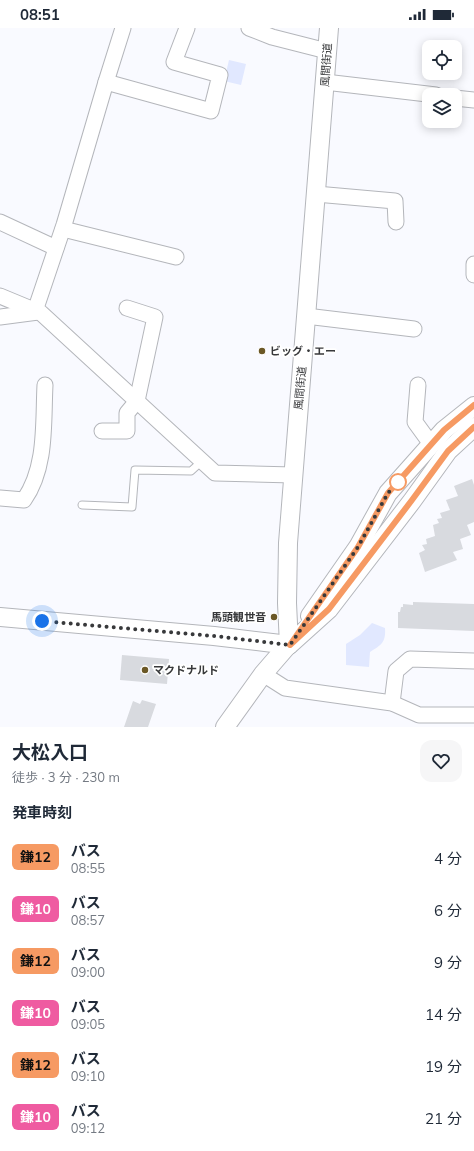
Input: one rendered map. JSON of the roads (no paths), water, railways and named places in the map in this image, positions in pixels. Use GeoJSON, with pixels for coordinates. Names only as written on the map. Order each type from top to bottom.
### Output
{"type":"FeatureCollection","features":[{"type":"Feature","properties":{"kind":"street"},"geometry":{"type":"LineString","coordinates":[[36,311],[63,229],[123,28]]}},
{"type":"Feature","properties":{"kind":"street"},"geometry":{"type":"LineString","coordinates":[[106,82],[211,111],[220,75],[174,62],[187,28]]}},
{"type":"Feature","properties":{"kind":"street"},"geometry":{"type":"LineString","coordinates":[[249,28],[272,37],[327,51]]}},
{"type":"Feature","properties":{"kind":"street","name":"風間街道"},"geometry":{"type":"LineString","coordinates":[[290,645],[287,603],[288,543],[329,28]]}},
{"type":"Feature","properties":{"kind":"street"},"geometry":{"type":"LineString","coordinates":[[325,82],[422,93]]}},
{"type":"Feature","properties":{"kind":"street"},"geometry":{"type":"LineString","coordinates":[[462,99],[474,100]]}},
{"type":"Feature","properties":{"kind":"street"},"geometry":{"type":"LineString","coordinates":[[316,194],[395,201],[396,222]]}},
{"type":"Feature","properties":{"kind":"street"},"geometry":{"type":"LineString","coordinates":[[0,222],[56,248]]}},
{"type":"Feature","properties":{"kind":"street"},"geometry":{"type":"LineString","coordinates":[[63,229],[176,257]]}},
{"type":"Feature","properties":{"kind":"street"},"geometry":{"type":"LineString","coordinates":[[474,264],[474,275]]}},
{"type":"Feature","properties":{"kind":"street"},"geometry":{"type":"LineString","coordinates":[[0,296],[36,311],[46,318],[215,473],[293,475]]}},
{"type":"Feature","properties":{"kind":"street"},"geometry":{"type":"LineString","coordinates":[[102,431],[127,431],[128,413],[136,401],[155,317],[127,308]]}},
{"type":"Feature","properties":{"kind":"street"},"geometry":{"type":"LineString","coordinates":[[0,318],[36,311]]}},
{"type":"Feature","properties":{"kind":"street"},"geometry":{"type":"LineString","coordinates":[[306,316],[414,329]]}},
{"type":"Feature","properties":{"kind":"street"},"geometry":{"type":"LineString","coordinates":[[0,498],[24,500],[32,489],[41,462],[45,385]]}},
{"type":"Feature","properties":{"kind":"street"},"geometry":{"type":"LineString","coordinates":[[418,386],[415,422],[431,444]]}},
{"type":"Feature","properties":{"kind":"street"},"geometry":{"type":"LineString","coordinates":[[290,645],[358,547],[388,493],[444,430],[474,406]]}},
{"type":"Feature","properties":{"kind":"street"},"geometry":{"type":"LineString","coordinates":[[225,727],[264,674],[290,645],[329,609],[448,451],[474,426]]}},
{"type":"Feature","properties":{"kind":"street"},"geometry":{"type":"LineString","coordinates":[[0,617],[206,635],[290,645]]}},
{"type":"Feature","properties":{"kind":"street"},"geometry":{"type":"LineString","coordinates":[[392,703],[396,670],[410,659],[474,661]]}},
{"type":"Feature","properties":{"kind":"street"},"geometry":{"type":"LineString","coordinates":[[264,674],[285,688],[392,703],[418,715],[474,715]]}},
{"type":"Feature","properties":{"kind":"lane"},"geometry":{"type":"LineString","coordinates":[[82,505],[132,507],[135,470],[191,471],[202,461]]}},
{"type":"Feature","properties":{"kind":"place","name":"ビッグ・エー"},"geometry":{"type":"Point","coordinates":[262,351]}},
{"type":"Feature","properties":{"kind":"place","name":"馬頭観世音"},"geometry":{"type":"Point","coordinates":[274,617]}},
{"type":"Feature","properties":{"kind":"place","name":"マクドナルド"},"geometry":{"type":"Point","coordinates":[145,670]}}]}
